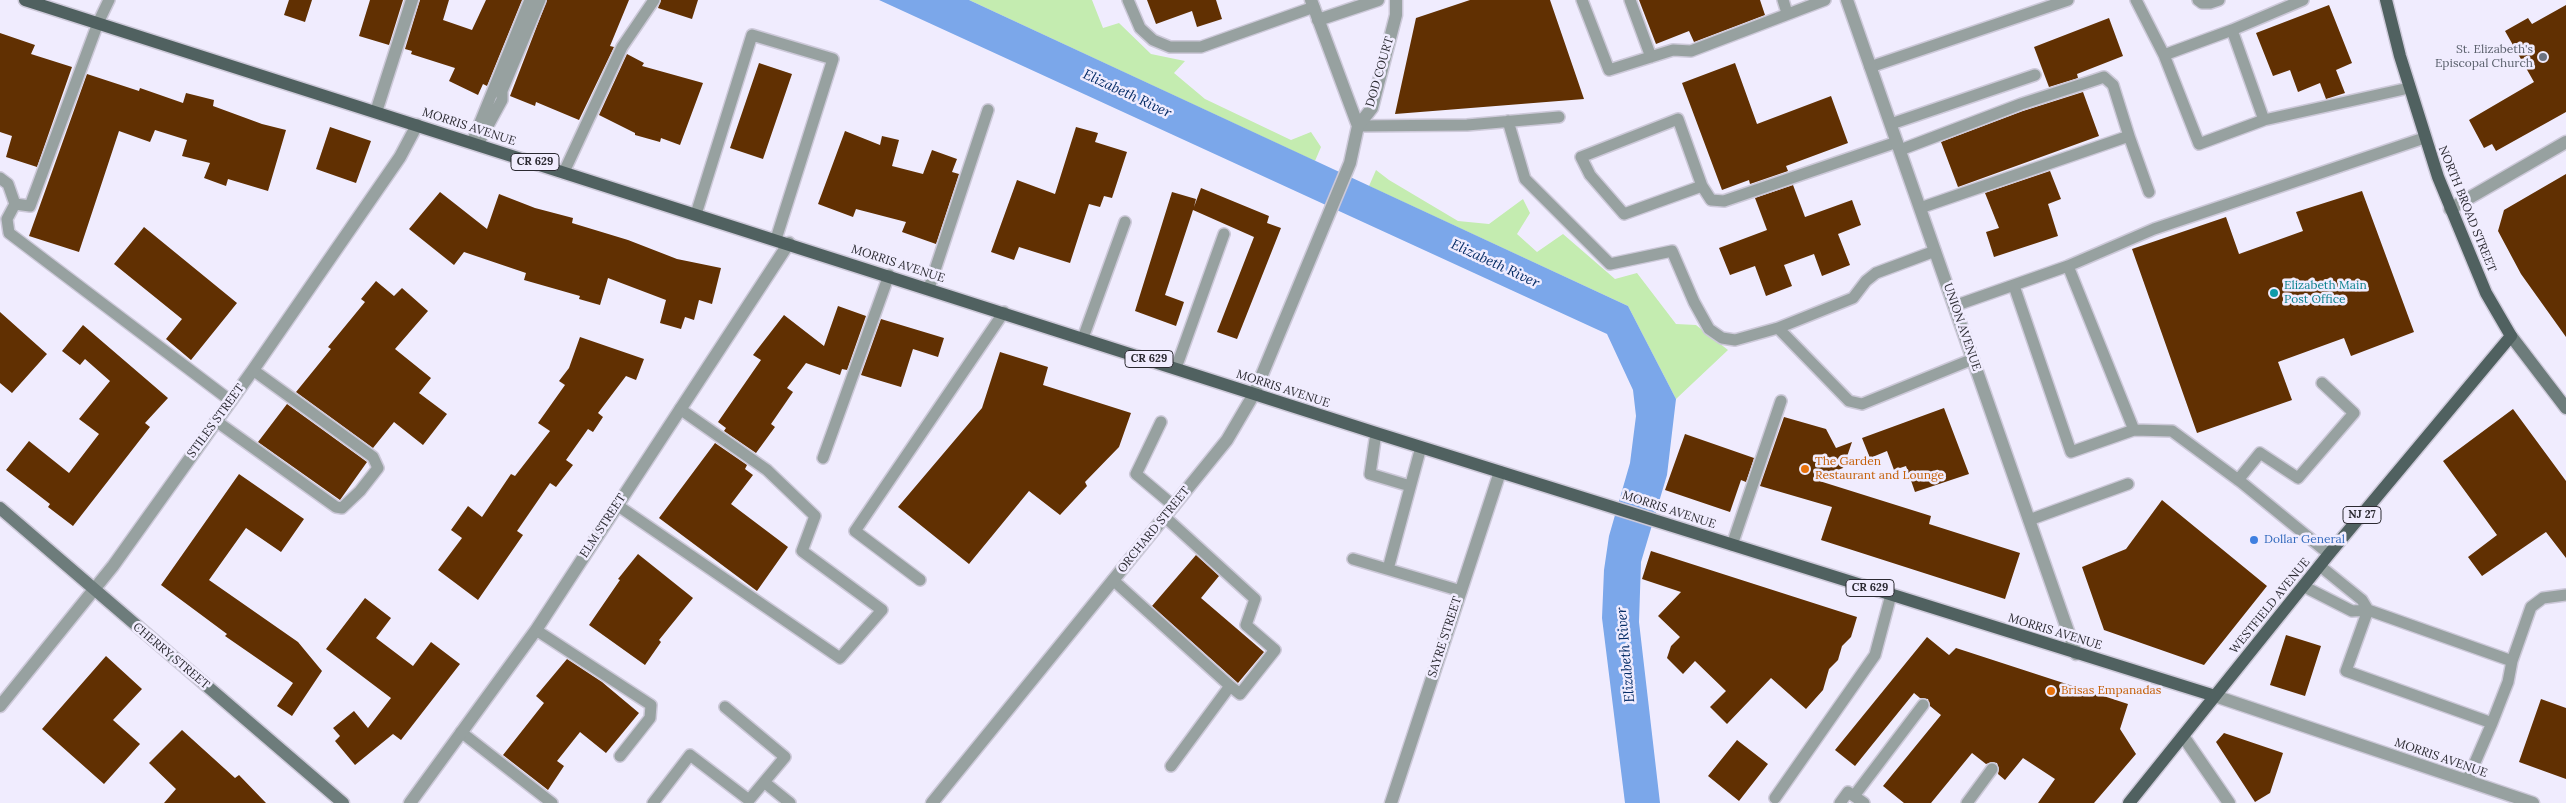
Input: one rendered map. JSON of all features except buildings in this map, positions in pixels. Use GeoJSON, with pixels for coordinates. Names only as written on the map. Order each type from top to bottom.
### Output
{"type":"FeatureCollection","features":[{"type":"Feature","properties":{"kind":"main road","name":"MORRIS AVENUE"},"geometry":{"type":"LineString","coordinates":[[28,0],[1376,433],[2076,654],[2215,696]]}},
{"type":"Feature","properties":{"kind":"main road","name":"NORTH BROAD STREET"},"geometry":{"type":"LineString","coordinates":[[2386,0],[2424,138],[2450,209],[2486,293],[2511,336]]}},
{"type":"Feature","properties":{"kind":"main road","name":"WESTFIELD AVENUE"},"geometry":{"type":"LineString","coordinates":[[2129,803],[2329,554],[2511,336]]}},
{"type":"Feature","properties":{"kind":"street"},"geometry":{"type":"LineString","coordinates":[[376,112],[412,0]]}},
{"type":"Feature","properties":{"kind":"street"},"geometry":{"type":"LineString","coordinates":[[1318,20],[1378,0]]}},
{"type":"Feature","properties":{"kind":"street","name":"DOD COURT"},"geometry":{"type":"LineString","coordinates":[[1358,126],[1372,108],[1396,15],[1396,0]]}},
{"type":"Feature","properties":{"kind":"street","name":"UNION AVENUE"},"geometry":{"type":"LineString","coordinates":[[1847,0],[2076,654]]}},
{"type":"Feature","properties":{"kind":"street"},"geometry":{"type":"LineString","coordinates":[[1312,4],[1358,126]]}},
{"type":"Feature","properties":{"kind":"street","name":"STILES STREET"},"geometry":{"type":"LineString","coordinates":[[0,706],[94,590],[231,401],[400,157],[417,125]]}},
{"type":"Feature","properties":{"kind":"street","name":"ORCHARD STREET"},"geometry":{"type":"LineString","coordinates":[[932,803],[1227,440],[1254,394],[1350,163],[1358,126]]}},
{"type":"Feature","properties":{"kind":"street"},"geometry":{"type":"LineString","coordinates":[[2450,209],[2566,142]]}},
{"type":"Feature","properties":{"kind":"street","name":"ELM STREET"},"geometry":{"type":"LineString","coordinates":[[410,803],[536,630],[680,409],[782,241]]}},
{"type":"Feature","properties":{"kind":"street","name":"NORTH BROAD STREET"},"geometry":{"type":"LineString","coordinates":[[2511,336],[2566,408]]}},
{"type":"Feature","properties":{"kind":"street","name":"SAYRE STREET"},"geometry":{"type":"LineString","coordinates":[[1391,803],[1500,472]]}},
{"type":"Feature","properties":{"kind":"street","name":"CHERRY STREET"},"geometry":{"type":"LineString","coordinates":[[0,508],[343,803]]}},
{"type":"Feature","properties":{"kind":"street","name":"MORRIS AVENUE"},"geometry":{"type":"LineString","coordinates":[[2215,696],[2532,803]]}},
{"type":"Feature","properties":{"kind":"street"},"geometry":{"type":"LineString","coordinates":[[2184,736],[2229,803]]}},
{"type":"Feature","properties":{"kind":"lane"},"geometry":{"type":"LineString","coordinates":[[109,0],[98,23],[30,206],[15,204],[4,214],[7,219],[9,233],[231,401]]}},
{"type":"Feature","properties":{"kind":"lane"},"geometry":{"type":"LineString","coordinates":[[475,143],[530,0]]}},
{"type":"Feature","properties":{"kind":"lane"},"geometry":{"type":"LineString","coordinates":[[475,143],[492,122],[502,100],[502,91],[540,0]]}},
{"type":"Feature","properties":{"kind":"lane"},"geometry":{"type":"LineString","coordinates":[[564,172],[622,47],[654,0]]}},
{"type":"Feature","properties":{"kind":"lane"},"geometry":{"type":"LineString","coordinates":[[1128,0],[1140,28],[1153,40],[1170,47],[1201,47],[1312,4]]}},
{"type":"Feature","properties":{"kind":"lane"},"geometry":{"type":"LineString","coordinates":[[1582,0],[1609,70],[1673,50],[1691,51],[1787,13],[1826,0]]}},
{"type":"Feature","properties":{"kind":"lane"},"geometry":{"type":"LineString","coordinates":[[1630,0],[1651,57]]}},
{"type":"Feature","properties":{"kind":"lane"},"geometry":{"type":"LineString","coordinates":[[1783,0],[1787,13]]}},
{"type":"Feature","properties":{"kind":"lane"},"geometry":{"type":"LineString","coordinates":[[1870,67],[2068,0]]}},
{"type":"Feature","properties":{"kind":"lane"},"geometry":{"type":"LineString","coordinates":[[2136,0],[2164,55],[2199,144],[2264,120],[2409,88]]}},
{"type":"Feature","properties":{"kind":"lane"},"geometry":{"type":"LineString","coordinates":[[2198,0],[2202,3],[2210,3],[2219,0]]}},
{"type":"Feature","properties":{"kind":"lane"},"geometry":{"type":"LineString","coordinates":[[2164,55],[2232,30],[2303,0]]}},
{"type":"Feature","properties":{"kind":"lane"},"geometry":{"type":"LineString","coordinates":[[2232,30],[2264,120]]}},
{"type":"Feature","properties":{"kind":"lane"},"geometry":{"type":"LineString","coordinates":[[696,214],[752,35],[833,59],[782,241]]}},
{"type":"Feature","properties":{"kind":"lane"},"geometry":{"type":"LineString","coordinates":[[1891,124],[2034,75]]}},
{"type":"Feature","properties":{"kind":"lane"},"geometry":{"type":"LineString","coordinates":[[1702,186],[1624,214],[1590,175],[1581,157],[1678,119],[1702,186],[1711,200],[1724,200],[1898,146],[2104,77],[2113,85],[2149,192]]}},
{"type":"Feature","properties":{"kind":"lane"},"geometry":{"type":"LineString","coordinates":[[929,288],[988,110]]}},
{"type":"Feature","properties":{"kind":"lane"},"geometry":{"type":"LineString","coordinates":[[1358,126],[1466,125],[1559,116]]}},
{"type":"Feature","properties":{"kind":"lane"},"geometry":{"type":"LineString","coordinates":[[1508,121],[1525,179],[1610,264],[1672,251],[1694,302],[1709,329],[1722,338],[1735,340],[1778,328],[1853,298],[1866,280],[1876,273],[1935,251]]}},
{"type":"Feature","properties":{"kind":"lane"},"geometry":{"type":"LineString","coordinates":[[1920,208],[2129,136]]}},
{"type":"Feature","properties":{"kind":"lane"},"geometry":{"type":"LineString","coordinates":[[1954,306],[2068,266],[2154,229],[2424,138]]}},
{"type":"Feature","properties":{"kind":"lane"},"geometry":{"type":"LineString","coordinates":[[0,178],[8,184],[15,204]]}},
{"type":"Feature","properties":{"kind":"lane"},"geometry":{"type":"LineString","coordinates":[[1083,338],[1125,222]]}},
{"type":"Feature","properties":{"kind":"lane"},"geometry":{"type":"LineString","coordinates":[[1176,368],[1224,234]]}},
{"type":"Feature","properties":{"kind":"lane"},"geometry":{"type":"LineString","coordinates":[[2068,266],[2134,430]]}},
{"type":"Feature","properties":{"kind":"lane"},"geometry":{"type":"LineString","coordinates":[[823,458],[889,275]]}},
{"type":"Feature","properties":{"kind":"lane"},"geometry":{"type":"LineString","coordinates":[[2014,286],[2071,452],[2134,430],[2172,431],[2238,480],[2329,554]]}},
{"type":"Feature","properties":{"kind":"lane"},"geometry":{"type":"LineString","coordinates":[[920,580],[856,531],[1004,312]]}},
{"type":"Feature","properties":{"kind":"lane"},"geometry":{"type":"LineString","coordinates":[[1778,328],[1849,401],[1862,404],[1973,359]]}},
{"type":"Feature","properties":{"kind":"lane"},"geometry":{"type":"LineString","coordinates":[[216,421],[336,507],[342,508],[366,484],[378,468],[373,457],[252,370]]}},
{"type":"Feature","properties":{"kind":"lane"},"geometry":{"type":"LineString","coordinates":[[2238,480],[2260,454],[2298,478],[2354,413],[2322,383]]}},
{"type":"Feature","properties":{"kind":"lane"},"geometry":{"type":"LineString","coordinates":[[1732,545],[1781,401]]}},
{"type":"Feature","properties":{"kind":"lane"},"geometry":{"type":"LineString","coordinates":[[617,505],[840,658],[882,610],[802,551],[815,516],[768,470],[680,409]]}},
{"type":"Feature","properties":{"kind":"lane"},"geometry":{"type":"LineString","coordinates":[[1161,422],[1136,474],[1174,506]]}},
{"type":"Feature","properties":{"kind":"lane"},"geometry":{"type":"LineString","coordinates":[[1376,433],[1370,474],[1410,486]]}},
{"type":"Feature","properties":{"kind":"lane"},"geometry":{"type":"LineString","coordinates":[[1388,569],[1421,447]]}},
{"type":"Feature","properties":{"kind":"lane"},"geometry":{"type":"LineString","coordinates":[[2029,520],[2128,484]]}},
{"type":"Feature","properties":{"kind":"lane"},"geometry":{"type":"LineString","coordinates":[[1113,580],[1240,694],[1275,650],[1246,625],[1255,599],[1165,517]]}},
{"type":"Feature","properties":{"kind":"lane"},"geometry":{"type":"LineString","coordinates":[[1353,559],[1461,591]]}},
{"type":"Feature","properties":{"kind":"lane"},"geometry":{"type":"LineString","coordinates":[[2320,566],[2362,600],[2368,610]]}},
{"type":"Feature","properties":{"kind":"lane"},"geometry":{"type":"LineString","coordinates":[[2303,586],[2352,611],[2368,610],[2512,660]]}},
{"type":"Feature","properties":{"kind":"lane"},"geometry":{"type":"LineString","coordinates":[[1775,798],[1875,655],[1891,595]]}},
{"type":"Feature","properties":{"kind":"lane"},"geometry":{"type":"LineString","coordinates":[[2467,781],[2508,682],[2512,660],[2531,607],[2543,598],[2566,595]]}},
{"type":"Feature","properties":{"kind":"lane"},"geometry":{"type":"LineString","coordinates":[[2368,610],[2346,671],[2492,723]]}},
{"type":"Feature","properties":{"kind":"lane"},"geometry":{"type":"LineString","coordinates":[[536,630],[651,705],[650,718],[620,756]]}},
{"type":"Feature","properties":{"kind":"lane"},"geometry":{"type":"LineString","coordinates":[[1171,766],[1230,686]]}},
{"type":"Feature","properties":{"kind":"lane"},"geometry":{"type":"LineString","coordinates":[[1854,796],[1923,705]]}},
{"type":"Feature","properties":{"kind":"lane"},"geometry":{"type":"LineString","coordinates":[[653,803],[690,754],[749,800],[786,757],[725,707]]}},
{"type":"Feature","properties":{"kind":"lane"},"geometry":{"type":"LineString","coordinates":[[460,732],[552,803]]}},
{"type":"Feature","properties":{"kind":"lane"},"geometry":{"type":"LineString","coordinates":[[1967,803],[1992,770]]}},
{"type":"Feature","properties":{"kind":"lane"},"geometry":{"type":"LineString","coordinates":[[764,782],[790,803]]}},
{"type":"Feature","properties":{"kind":"lane"},"geometry":{"type":"LineString","coordinates":[[1840,803],[1848,792],[1864,803]]}},
{"type":"Feature","properties":{"kind":"green space"},"geometry":{"type":"Polygon","coordinates":[[[969,0],[1092,0],[1103,28],[1119,23],[1151,54],[1185,61],[1174,73],[1205,99],[1291,140],[1311,132],[1321,147],[1315,161],[969,0]]]}},
{"type":"Feature","properties":{"kind":"green space"},"geometry":{"type":"Polygon","coordinates":[[[1376,170],[1389,180],[1458,221],[1489,224],[1523,199],[1530,213],[1517,234],[1537,252],[1563,234],[1615,279],[1637,273],[1676,324],[1696,325],[1728,350],[1676,399],[1628,306],[1369,186],[1376,170]]]}},
{"type":"Feature","properties":{"kind":"water","name":"Elizabeth River"},"geometry":{"type":"Polygon","coordinates":[[[879,0],[969,0],[1628,306],[1676,399],[1667,475],[1641,562],[1639,622],[1660,803],[1625,803],[1602,618],[1604,570],[1609,536],[1630,463],[1636,416],[1633,390],[1607,334],[879,0]]]}},
{"type":"Feature","properties":{"kind":"place","name":"St. Elizabeth's Episcopal Church"},"geometry":{"type":"Point","coordinates":[2543,57]}},
{"type":"Feature","properties":{"kind":"place","name":"Elizabeth Main Post Office"},"geometry":{"type":"Point","coordinates":[2274,293]}},
{"type":"Feature","properties":{"kind":"place","name":"The Garden Restaurant and Lounge"},"geometry":{"type":"Point","coordinates":[1805,469]}},
{"type":"Feature","properties":{"kind":"place","name":"Dollar General"},"geometry":{"type":"Point","coordinates":[2254,540]}},
{"type":"Feature","properties":{"kind":"place","name":"Brisas Empanadas"},"geometry":{"type":"Point","coordinates":[2051,691]}}]}
